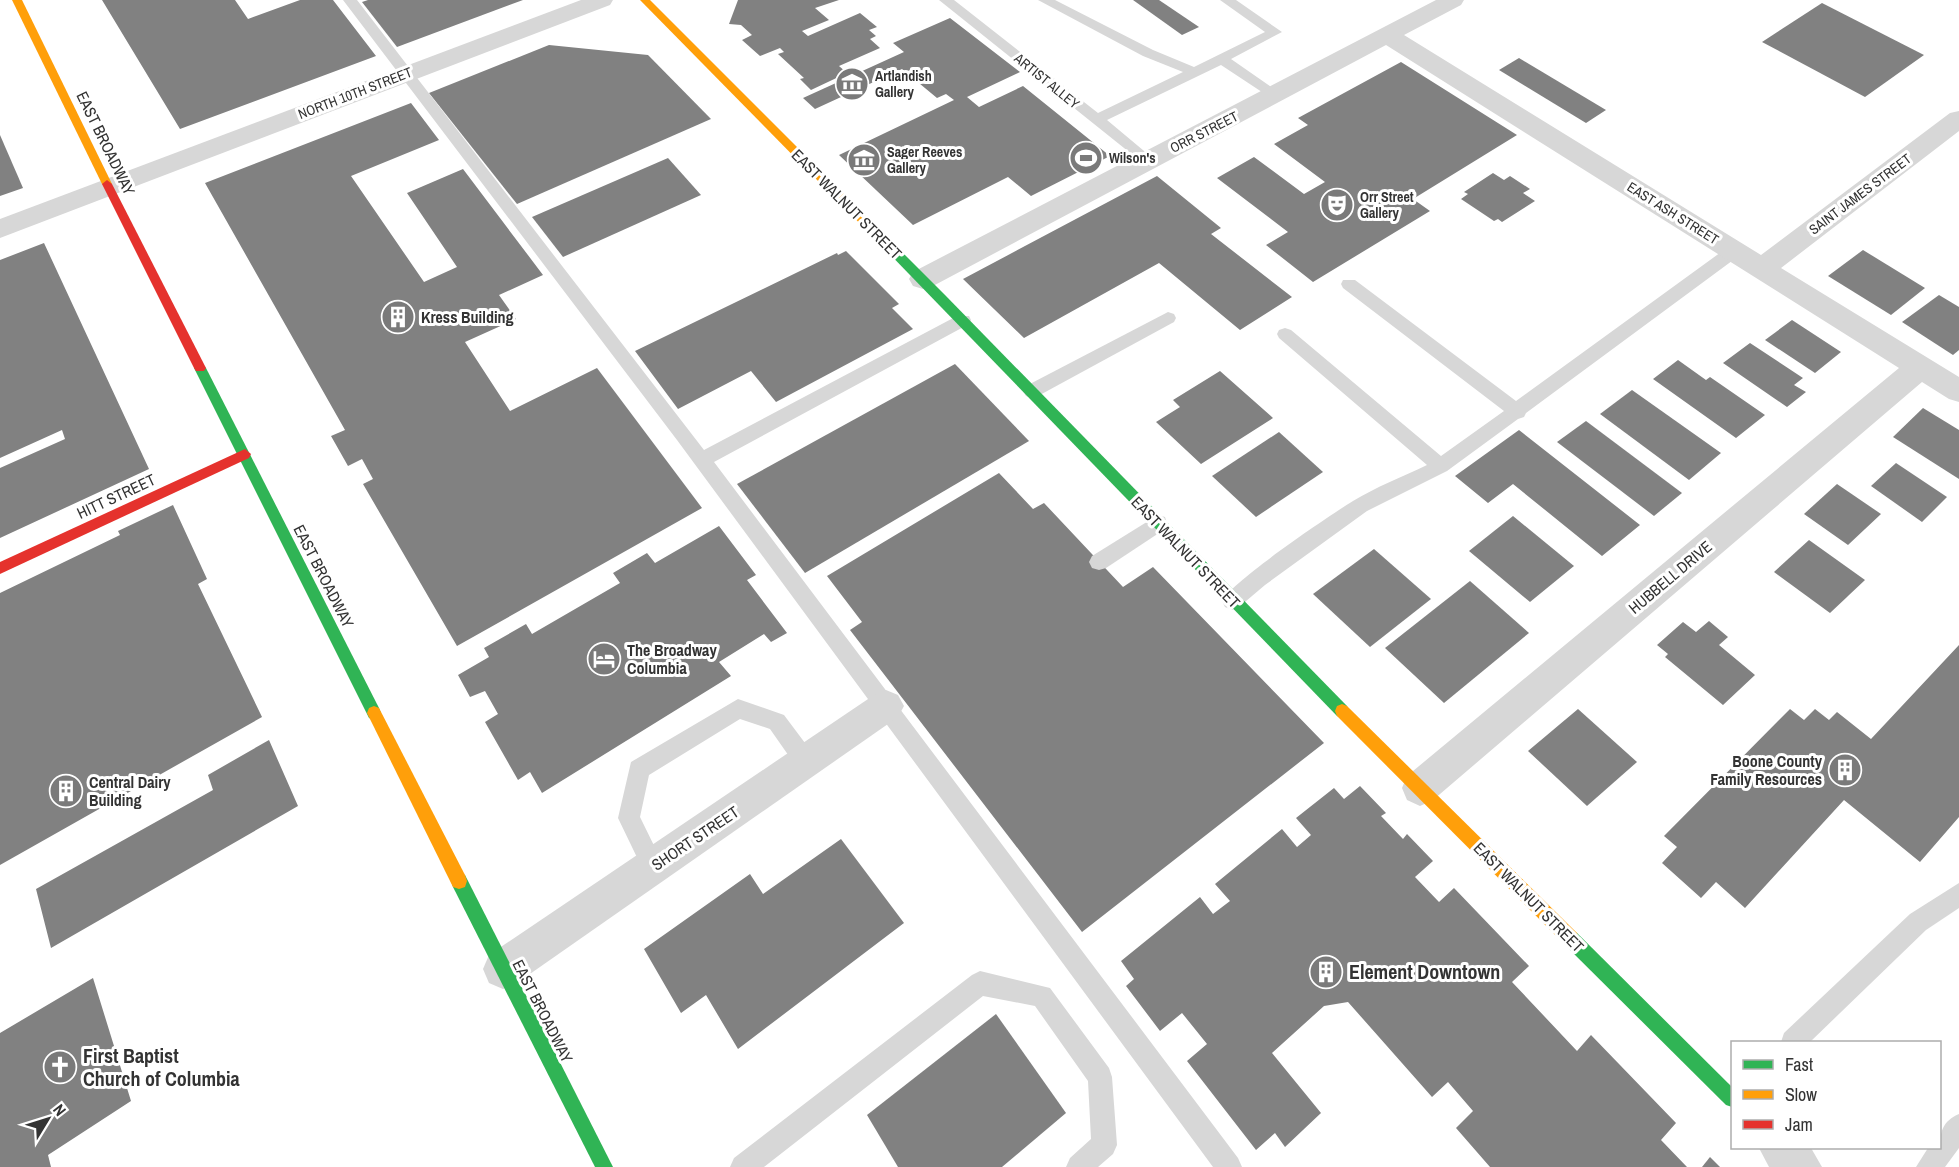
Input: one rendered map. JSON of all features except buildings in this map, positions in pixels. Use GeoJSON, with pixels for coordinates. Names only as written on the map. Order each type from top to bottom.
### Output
{"type":"FeatureCollection","features":[{"type":"Feature","properties":{"kind":"street","name":"EAST BROADWAY"},"geometry":{"type":"LineString","coordinates":[[17,0],[109,187],[604,1167]]}},
{"type":"Feature","properties":{"kind":"street","name":"NORTH 10TH STREET"},"geometry":{"type":"LineString","coordinates":[[0,229],[602,0]]}},
{"type":"Feature","properties":{"kind":"street","name":"EAST WALNUT STREET"},"geometry":{"type":"LineString","coordinates":[[645,0],[923,279],[1232,601],[1731,1098]]}},
{"type":"Feature","properties":{"kind":"street","name":"ORR STREET"},"geometry":{"type":"LineString","coordinates":[[923,279],[1453,0]]}},
{"type":"Feature","properties":{"kind":"street","name":"EAST ASH STREET"},"geometry":{"type":"LineString","coordinates":[[1387,34],[1959,391]]}},
{"type":"Feature","properties":{"kind":"street","name":"SAINT JAMES STREET"},"geometry":{"type":"LineString","coordinates":[[1761,269],[1959,119]]}},
{"type":"Feature","properties":{"kind":"street","name":"HUBBELL DRIVE"},"geometry":{"type":"LineString","coordinates":[[1420,788],[1920,367]]}},
{"type":"Feature","properties":{"kind":"street","name":"HITT STREET"},"geometry":{"type":"LineString","coordinates":[[0,568],[245,454]]}},
{"type":"Feature","properties":{"kind":"street","name":"SHORT STREET"},"geometry":{"type":"LineString","coordinates":[[503,969],[806,762],[886,696]]}},
{"type":"Feature","properties":{"kind":"street"},"geometry":{"type":"LineString","coordinates":[[1782,1149],[1800,1167]]}},
{"type":"Feature","properties":{"kind":"lane"},"geometry":{"type":"LineString","coordinates":[[350,0],[701,460],[886,696],[1229,1167]]}},
{"type":"Feature","properties":{"kind":"lane","name":"ARTIST ALLEY"},"geometry":{"type":"LineString","coordinates":[[946,0],[1149,161]]}},
{"type":"Feature","properties":{"kind":"lane"},"geometry":{"type":"LineString","coordinates":[[1045,0],[1148,53],[1195,72]]}},
{"type":"Feature","properties":{"kind":"lane"},"geometry":{"type":"LineString","coordinates":[[1096,120],[1275,32],[1227,0]]}},
{"type":"Feature","properties":{"kind":"lane"},"geometry":{"type":"LineString","coordinates":[[1220,58],[1276,95]]}},
{"type":"Feature","properties":{"kind":"lane"},"geometry":{"type":"LineString","coordinates":[[1232,601],[1258,579],[1360,506],[1441,466],[1518,412],[1734,251]]}},
{"type":"Feature","properties":{"kind":"lane"},"geometry":{"type":"LineString","coordinates":[[1349,284],[1518,412]]}},
{"type":"Feature","properties":{"kind":"lane"},"geometry":{"type":"LineString","coordinates":[[1032,391],[1168,318]]}},
{"type":"Feature","properties":{"kind":"lane"},"geometry":{"type":"LineString","coordinates":[[701,460],[963,320]]}},
{"type":"Feature","properties":{"kind":"lane"},"geometry":{"type":"LineString","coordinates":[[1285,334],[1441,466]]}},
{"type":"Feature","properties":{"kind":"lane"},"geometry":{"type":"LineString","coordinates":[[1099,562],[1158,523]]}},
{"type":"Feature","properties":{"kind":"lane"},"geometry":{"type":"LineString","coordinates":[[653,866],[629,818],[639,769],[738,709],[777,722],[806,762]]}},
{"type":"Feature","properties":{"kind":"lane"},"geometry":{"type":"LineString","coordinates":[[1794,1041],[1917,922],[1959,894]]}},
{"type":"Feature","properties":{"kind":"lane"},"geometry":{"type":"LineString","coordinates":[[743,1167],[980,983],[1042,996],[1100,1077],[1104,1145],[1079,1167]]}},
{"type":"Feature","properties":{"kind":"lane"},"geometry":{"type":"LineString","coordinates":[[1929,1167],[1959,1127]]}},
{"type":"Feature","properties":{"kind":"traffic: fast"},"geometry":{"type":"LineString","coordinates":[[883,240],[1342,711]]}},
{"type":"Feature","properties":{"kind":"traffic: fast"},"geometry":{"type":"LineString","coordinates":[[200,368],[374,713]]}},
{"type":"Feature","properties":{"kind":"traffic: fast"},"geometry":{"type":"LineString","coordinates":[[459,881],[604,1167]]}},
{"type":"Feature","properties":{"kind":"traffic: fast"},"geometry":{"type":"LineString","coordinates":[[1571,939],[1731,1098]]}},
{"type":"Feature","properties":{"kind":"traffic: slow"},"geometry":{"type":"LineString","coordinates":[[17,0],[107,184]]}},
{"type":"Feature","properties":{"kind":"traffic: slow"},"geometry":{"type":"LineString","coordinates":[[645,0],[883,240]]}},
{"type":"Feature","properties":{"kind":"traffic: slow"},"geometry":{"type":"LineString","coordinates":[[1342,711],[1571,939]]}},
{"type":"Feature","properties":{"kind":"traffic: slow"},"geometry":{"type":"LineString","coordinates":[[374,713],[459,881]]}},
{"type":"Feature","properties":{"kind":"traffic: jam"},"geometry":{"type":"LineString","coordinates":[[107,184],[200,368]]}},
{"type":"Feature","properties":{"kind":"traffic: jam"},"geometry":{"type":"LineString","coordinates":[[0,568],[245,454]]}},
{"type":"Feature","properties":{"kind":"place","name":"Artlandish Gallery"},"geometry":{"type":"Point","coordinates":[852,84]}},
{"type":"Feature","properties":{"kind":"place","name":"Wilson's"},"geometry":{"type":"Point","coordinates":[1086,158]}},
{"type":"Feature","properties":{"kind":"place","name":"Sager Reeves Gallery"},"geometry":{"type":"Point","coordinates":[864,160]}},
{"type":"Feature","properties":{"kind":"place","name":"Orr Street Gallery"},"geometry":{"type":"Point","coordinates":[1337,205]}},
{"type":"Feature","properties":{"kind":"place","name":"Kress Building"},"geometry":{"type":"Point","coordinates":[398,317]}},
{"type":"Feature","properties":{"kind":"place","name":"The Broadway Columbia"},"geometry":{"type":"Point","coordinates":[604,659]}},
{"type":"Feature","properties":{"kind":"place","name":"Boone County Family Resources"},"geometry":{"type":"Point","coordinates":[1845,770]}},
{"type":"Feature","properties":{"kind":"place","name":"Central Dairy Building"},"geometry":{"type":"Point","coordinates":[66,791]}},
{"type":"Feature","properties":{"kind":"place","name":"Element Downtown"},"geometry":{"type":"Point","coordinates":[1326,972]}},
{"type":"Feature","properties":{"kind":"place","name":"First Baptist Church of Columbia"},"geometry":{"type":"Point","coordinates":[60,1067]}}]}
